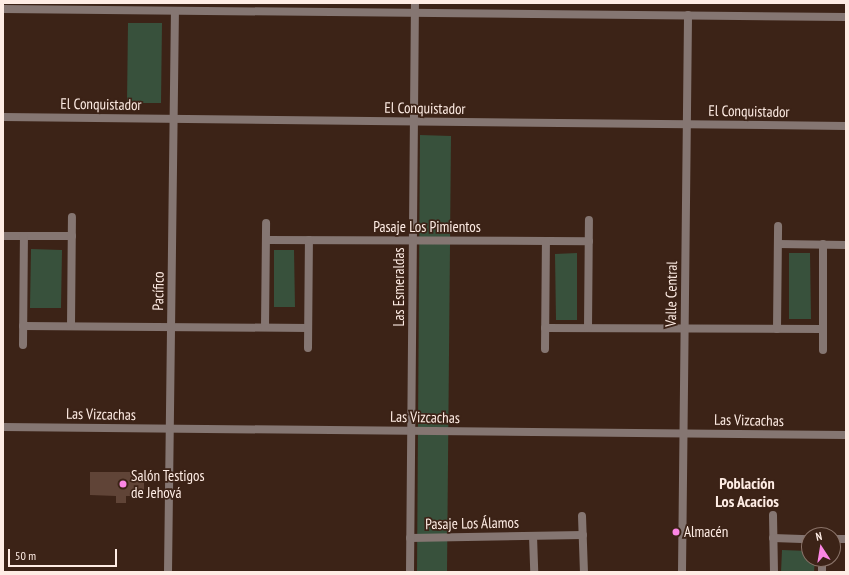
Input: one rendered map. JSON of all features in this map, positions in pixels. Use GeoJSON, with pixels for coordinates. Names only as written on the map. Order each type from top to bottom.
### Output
{"type":"FeatureCollection","features":[{"type":"Feature","properties":{"kind":"street","name":"Las Esmeraldas"},"geometry":{"type":"LineString","coordinates":[[410,572],[415,3]]}},
{"type":"Feature","properties":{"kind":"street"},"geometry":{"type":"LineString","coordinates":[[3,9],[846,17]]}},
{"type":"Feature","properties":{"kind":"street","name":"Pacífico"},"geometry":{"type":"LineString","coordinates":[[168,572],[175,11]]}},
{"type":"Feature","properties":{"kind":"street","name":"Valle Central"},"geometry":{"type":"LineString","coordinates":[[682,572],[688,15]]}},
{"type":"Feature","properties":{"kind":"street","name":"El Conquistador"},"geometry":{"type":"LineString","coordinates":[[3,117],[846,126]]}},
{"type":"Feature","properties":{"kind":"street"},"geometry":{"type":"LineString","coordinates":[[71,326],[72,217]]}},
{"type":"Feature","properties":{"kind":"street"},"geometry":{"type":"LineString","coordinates":[[588,328],[589,220]]}},
{"type":"Feature","properties":{"kind":"street"},"geometry":{"type":"LineString","coordinates":[[265,327],[266,223]]}},
{"type":"Feature","properties":{"kind":"street"},"geometry":{"type":"LineString","coordinates":[[777,329],[778,226]]}},
{"type":"Feature","properties":{"kind":"street"},"geometry":{"type":"LineString","coordinates":[[3,236],[72,236]]}},
{"type":"Feature","properties":{"kind":"street"},"geometry":{"type":"LineString","coordinates":[[23,345],[24,236]]}},
{"type":"Feature","properties":{"kind":"street","name":"Pasaje Los Pimientos"},"geometry":{"type":"LineString","coordinates":[[266,240],[589,241]]}},
{"type":"Feature","properties":{"kind":"street"},"geometry":{"type":"LineString","coordinates":[[308,348],[309,240]]}},
{"type":"Feature","properties":{"kind":"street"},"geometry":{"type":"LineString","coordinates":[[545,349],[546,241]]}},
{"type":"Feature","properties":{"kind":"street"},"geometry":{"type":"LineString","coordinates":[[778,244],[846,244]]}},
{"type":"Feature","properties":{"kind":"street"},"geometry":{"type":"LineString","coordinates":[[823,244],[823,350]]}},
{"type":"Feature","properties":{"kind":"street"},"geometry":{"type":"LineString","coordinates":[[23,326],[308,328]]}},
{"type":"Feature","properties":{"kind":"street"},"geometry":{"type":"LineString","coordinates":[[545,328],[823,329]]}},
{"type":"Feature","properties":{"kind":"street","name":"Las Vizcachas"},"geometry":{"type":"LineString","coordinates":[[3,427],[846,435]]}},
{"type":"Feature","properties":{"kind":"street"},"geometry":{"type":"LineString","coordinates":[[582,516],[584,572]]}},
{"type":"Feature","properties":{"kind":"street"},"geometry":{"type":"LineString","coordinates":[[773,516],[774,572]]}},
{"type":"Feature","properties":{"kind":"street","name":"Pasaje Los Álamos"},"geometry":{"type":"LineString","coordinates":[[410,538],[583,535]]}},
{"type":"Feature","properties":{"kind":"street","name":"Pasaje Los Álamos"},"geometry":{"type":"LineString","coordinates":[[534,536],[534,572]]}},
{"type":"Feature","properties":{"kind":"street"},"geometry":{"type":"LineString","coordinates":[[774,538],[801,539]]}},
{"type":"Feature","properties":{"kind":"green space"},"geometry":{"type":"Polygon","coordinates":[[[128,23],[162,23],[161,103],[127,103],[128,23]]]}},
{"type":"Feature","properties":{"kind":"green space"},"geometry":{"type":"Polygon","coordinates":[[[420,135],[451,136],[447,572],[417,572],[420,135]]]}},
{"type":"Feature","properties":{"kind":"green space"},"geometry":{"type":"Polygon","coordinates":[[[31,249],[62,250],[61,308],[30,308],[31,249]]]}},
{"type":"Feature","properties":{"kind":"green space"},"geometry":{"type":"Polygon","coordinates":[[[274,250],[294,250],[295,307],[274,307],[274,250]]]}},
{"type":"Feature","properties":{"kind":"green space"},"geometry":{"type":"Polygon","coordinates":[[[577,253],[577,320],[556,320],[555,254],[577,253]]]}},
{"type":"Feature","properties":{"kind":"green space"},"geometry":{"type":"Polygon","coordinates":[[[789,253],[810,253],[811,319],[789,319],[789,253]]]}},
{"type":"Feature","properties":{"kind":"green space"},"geometry":{"type":"Polygon","coordinates":[[[782,550],[801,551],[801,567],[814,567],[814,572],[781,572],[782,550]]]}},
{"type":"Feature","properties":{"kind":"building"},"geometry":{"type":"Polygon","coordinates":[[[90,472],[144,472],[144,496],[126,496],[126,503],[116,503],[116,496],[90,495],[90,472]]]}},
{"type":"Feature","properties":{"kind":"place","name":"Salón Testigos de Jehová"},"geometry":{"type":"Point","coordinates":[123,484]}},
{"type":"Feature","properties":{"kind":"place","name":"Almacén"},"geometry":{"type":"Point","coordinates":[676,532]}},
{"type":"Feature","properties":{"kind":"district","name":"Población Los Acacios"},"geometry":{"type":"Point","coordinates":[747,492]}}]}
